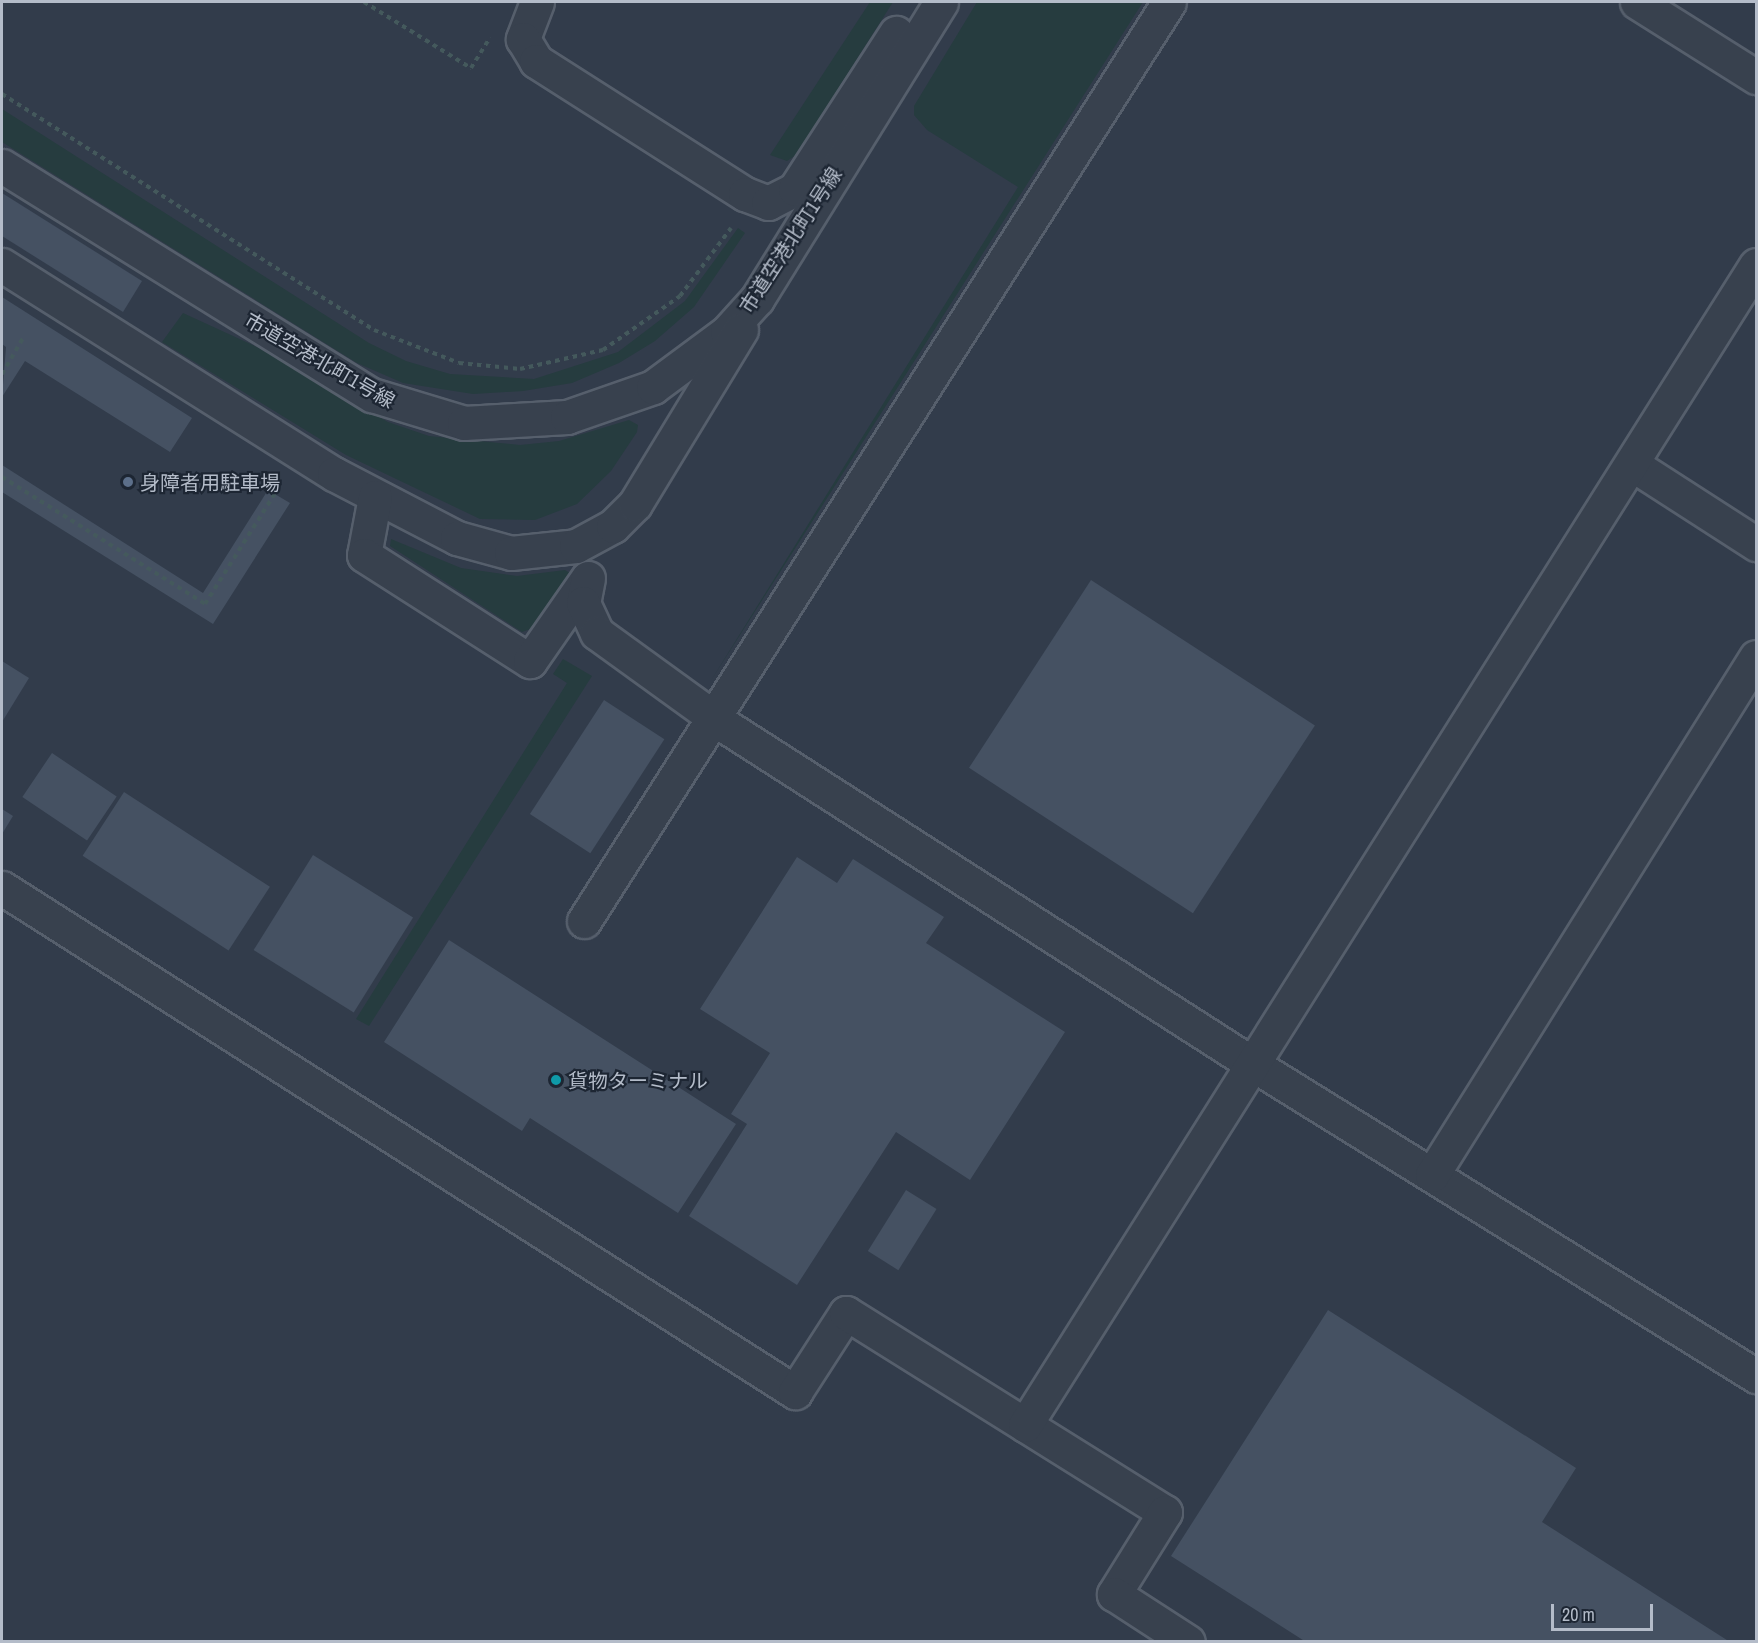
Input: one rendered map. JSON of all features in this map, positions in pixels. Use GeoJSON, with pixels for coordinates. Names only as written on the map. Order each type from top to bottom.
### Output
{"type":"FeatureCollection","features":[{"type":"Feature","properties":{"kind":"street"},"geometry":{"type":"LineString","coordinates":[[537,2],[523,39],[536,61],[745,195],[768,203],[795,189],[917,2]]}},
{"type":"Feature","properties":{"kind":"street","name":"市道空港北町1号線"},"geometry":{"type":"LineString","coordinates":[[2,166],[372,395],[464,423],[516,424],[613,404],[692,363],[757,299],[941,2]]}},
{"type":"Feature","properties":{"kind":"street"},"geometry":{"type":"LineString","coordinates":[[584,921],[1169,2]]}},
{"type":"Feature","properties":{"kind":"street"},"geometry":{"type":"LineString","coordinates":[[1637,2],[1756,77]]}},
{"type":"Feature","properties":{"kind":"street"},"geometry":{"type":"LineString","coordinates":[[2,265],[375,497],[457,538],[511,553],[576,546],[614,526],[635,504]]}},
{"type":"Feature","properties":{"kind":"street"},"geometry":{"type":"LineString","coordinates":[[1025,1425],[1254,1065],[1756,265]]}},
{"type":"Feature","properties":{"kind":"street"},"geometry":{"type":"LineString","coordinates":[[375,497],[364,555],[530,661],[588,578],[720,369],[757,299]]}},
{"type":"Feature","properties":{"kind":"street"},"geometry":{"type":"LineString","coordinates":[[1632,464],[1756,544]]}},
{"type":"Feature","properties":{"kind":"street"},"geometry":{"type":"LineString","coordinates":[[588,578],[584,603],[597,633],[717,714],[727,727],[1254,1065],[1756,1376]]}},
{"type":"Feature","properties":{"kind":"street"},"geometry":{"type":"LineString","coordinates":[[1432,1175],[1756,657]]}},
{"type":"Feature","properties":{"kind":"street"},"geometry":{"type":"LineString","coordinates":[[2,888],[795,1392],[846,1313],[1165,1512],[1114,1594],[1188,1641]]}},
{"type":"Feature","properties":{"kind":"path"},"geometry":{"type":"LineString","coordinates":[[364,2],[471,68],[494,30]]}},
{"type":"Feature","properties":{"kind":"path"},"geometry":{"type":"LineString","coordinates":[[2,94],[374,330],[459,363],[520,369],[603,350],[680,296],[731,228]]}},
{"type":"Feature","properties":{"kind":"path"},"geometry":{"type":"LineString","coordinates":[[2,374],[23,338]]}},
{"type":"Feature","properties":{"kind":"path"},"geometry":{"type":"LineString","coordinates":[[2,477],[205,604],[278,490]]}},
{"type":"Feature","properties":{"kind":"shaded area"},"geometry":{"type":"Polygon","coordinates":[[[2,2],[1756,2],[1756,1642],[2,1642],[2,2]]]}},
{"type":"Feature","properties":{"kind":"green space"},"geometry":{"type":"Polygon","coordinates":[[[870,2],[893,2],[796,155],[787,161],[770,155],[870,2]]]}},
{"type":"Feature","properties":{"kind":"green space"},"geometry":{"type":"Polygon","coordinates":[[[977,2],[1143,2],[710,682],[1018,187],[927,130],[914,115],[914,106],[977,2]]]}},
{"type":"Feature","properties":{"kind":"green space"},"geometry":{"type":"Polygon","coordinates":[[[2,109],[369,343],[406,361],[450,374],[534,379],[618,352],[685,301],[738,228],[745,233],[694,307],[655,341],[619,363],[572,383],[523,391],[473,394],[403,383],[357,363],[2,142],[2,109]]]}},
{"type":"Feature","properties":{"kind":"green space"},"geometry":{"type":"Polygon","coordinates":[[[183,313],[259,348],[388,422],[429,436],[520,445],[559,441],[629,420],[638,425],[637,432],[611,471],[577,504],[535,520],[480,519],[346,455],[162,342],[183,313]]]}},
{"type":"Feature","properties":{"kind":"green space"},"geometry":{"type":"Polygon","coordinates":[[[391,539],[461,568],[517,576],[565,570],[573,575],[539,626],[522,632],[390,546],[391,539]]]}},
{"type":"Feature","properties":{"kind":"green space"},"geometry":{"type":"Polygon","coordinates":[[[563,659],[592,676],[369,1026],[356,1019],[567,683],[553,674],[563,659]]]}},
{"type":"Feature","properties":{"kind":"building"},"geometry":{"type":"Polygon","coordinates":[[[2,193],[142,281],[123,312],[2,236],[2,193]]]}},
{"type":"Feature","properties":{"kind":"building"},"geometry":{"type":"Polygon","coordinates":[[[2,297],[192,418],[170,452],[25,361],[2,397],[6,347],[2,344],[2,297]]]}},
{"type":"Feature","properties":{"kind":"building"},"geometry":{"type":"Polygon","coordinates":[[[2,465],[203,593],[268,490],[290,503],[213,624],[2,492],[2,465]]]}},
{"type":"Feature","properties":{"kind":"building"},"geometry":{"type":"Polygon","coordinates":[[[1091,580],[1315,725],[1193,913],[969,768],[1091,580]]]}},
{"type":"Feature","properties":{"kind":"building"},"geometry":{"type":"Polygon","coordinates":[[[2,661],[29,678],[2,722],[2,661]]]}},
{"type":"Feature","properties":{"kind":"building"},"geometry":{"type":"Polygon","coordinates":[[[604,700],[664,739],[590,853],[530,814],[604,700]]]}},
{"type":"Feature","properties":{"kind":"building"},"geometry":{"type":"Polygon","coordinates":[[[52,753],[117,797],[87,841],[22,797],[52,753]]]}},
{"type":"Feature","properties":{"kind":"building"},"geometry":{"type":"Polygon","coordinates":[[[124,792],[270,887],[229,951],[83,856],[124,792]]]}},
{"type":"Feature","properties":{"kind":"building"},"geometry":{"type":"Polygon","coordinates":[[[2,809],[13,816],[2,834],[2,809]]]}},
{"type":"Feature","properties":{"kind":"building"},"geometry":{"type":"Polygon","coordinates":[[[313,855],[413,918],[354,1013],[254,950],[313,855]]]}},
{"type":"Feature","properties":{"kind":"building"},"geometry":{"type":"Polygon","coordinates":[[[797,857],[837,883],[853,859],[944,917],[926,943],[1065,1032],[970,1180],[896,1132],[797,1285],[689,1216],[747,1124],[731,1114],[770,1053],[700,1009],[797,857]]]}},
{"type":"Feature","properties":{"kind":"building","name":"貨物ターミナル"},"geometry":{"type":"Polygon","coordinates":[[[449,940],[736,1124],[678,1213],[530,1118],[522,1131],[384,1042],[449,940]]]}},
{"type":"Feature","properties":{"kind":"building"},"geometry":{"type":"Polygon","coordinates":[[[906,1190],[937,1209],[898,1270],[868,1251],[906,1190]]]}},
{"type":"Feature","properties":{"kind":"building"},"geometry":{"type":"Polygon","coordinates":[[[1328,1310],[1576,1468],[1542,1522],[1730,1642],[1306,1642],[1171,1556],[1328,1310]]]}},
{"type":"Feature","properties":{"kind":"place","name":"身障者用駐車場"},"geometry":{"type":"Point","coordinates":[128,482]}},
{"type":"Feature","properties":{"kind":"place","name":"貨物ターミナル"},"geometry":{"type":"Point","coordinates":[556,1080]}}]}
